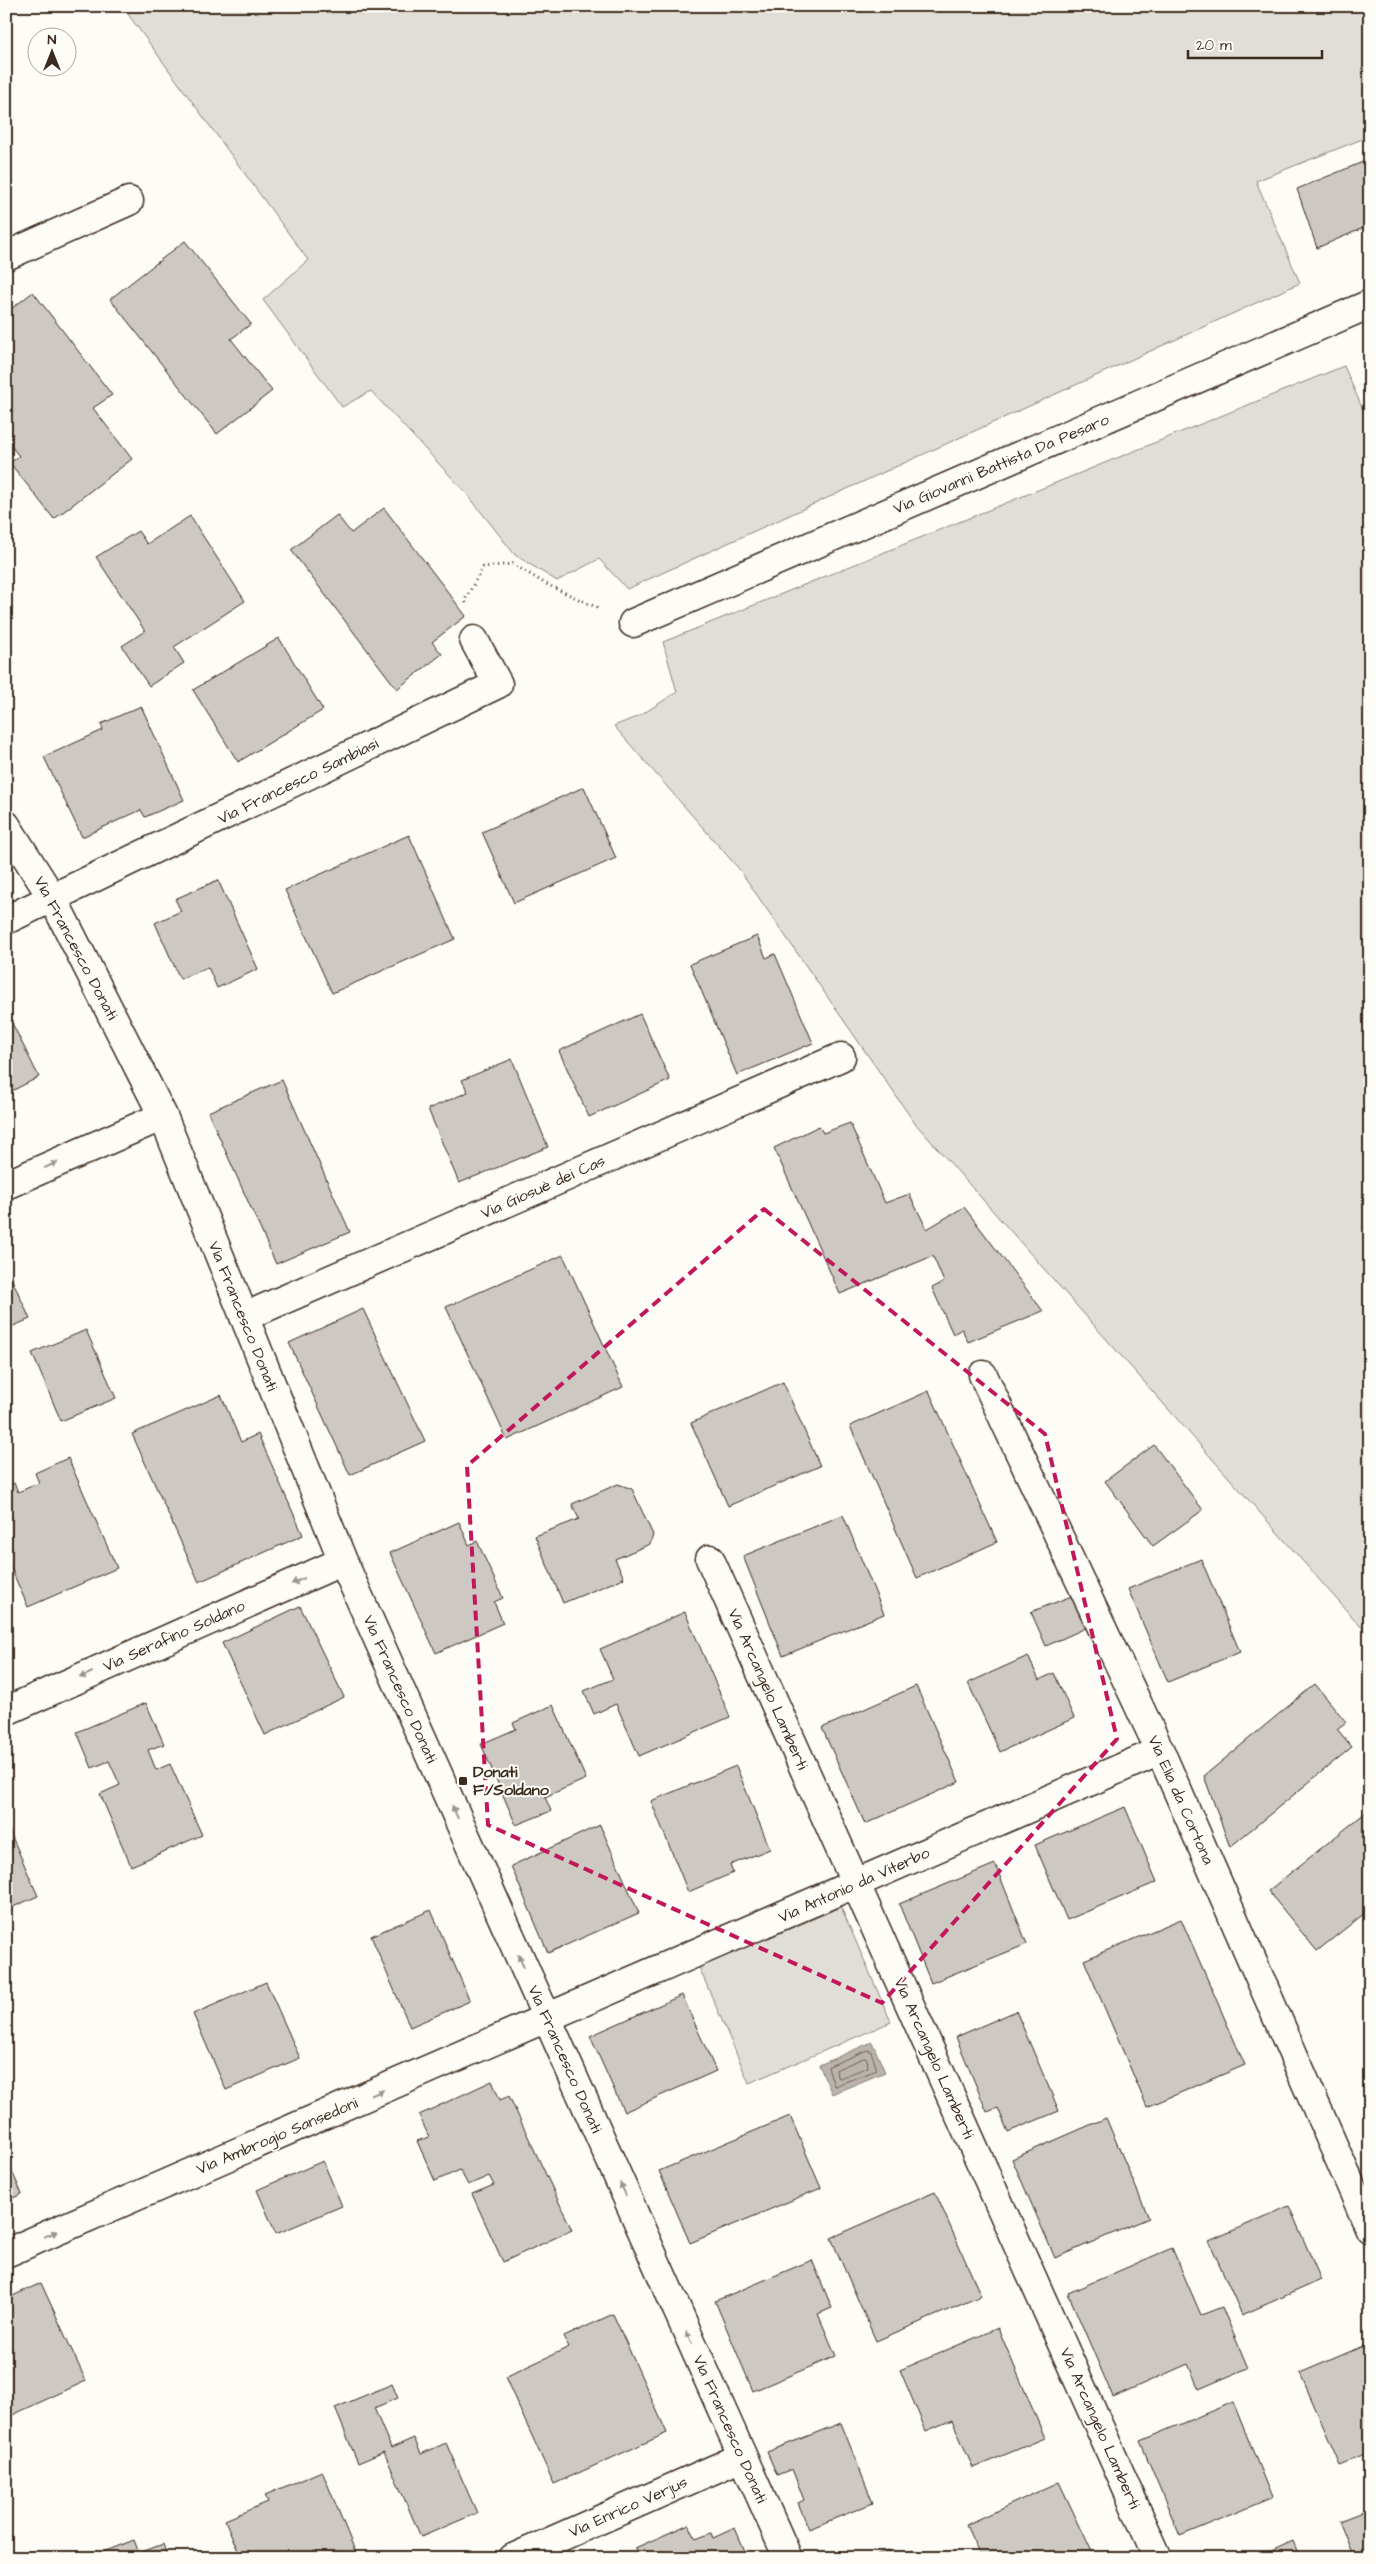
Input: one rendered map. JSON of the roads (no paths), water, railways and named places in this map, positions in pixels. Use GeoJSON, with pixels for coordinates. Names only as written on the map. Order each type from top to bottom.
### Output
{"type":"FeatureCollection","features":[{"type":"Feature","properties":{"kind":"street"},"geometry":{"type":"LineString","coordinates":[[6,256],[128,201]]}},
{"type":"Feature","properties":{"kind":"street","name":"Via Giovanni Battista Da Pesaro"},"geometry":{"type":"LineString","coordinates":[[633,623],[1370,304]]}},
{"type":"Feature","properties":{"kind":"street","name":"Via Francesco Sambiasi"},"geometry":{"type":"LineString","coordinates":[[53,899],[498,684],[474,640]]}},
{"type":"Feature","properties":{"kind":"street","name":"Via Francesco Donati"},"geometry":{"type":"LineString","coordinates":[[6,825],[53,899],[163,1116],[343,1561],[788,2558]]}},
{"type":"Feature","properties":{"kind":"street"},"geometry":{"type":"LineString","coordinates":[[6,920],[53,899]]}},
{"type":"Feature","properties":{"kind":"street","name":"Via Giosuè dei Cas"},"geometry":{"type":"LineString","coordinates":[[244,1317],[841,1057]]}},
{"type":"Feature","properties":{"kind":"street"},"geometry":{"type":"LineString","coordinates":[[6,1185],[163,1116]]}},
{"type":"Feature","properties":{"kind":"street","name":"Via Elia da Cortona"},"geometry":{"type":"LineString","coordinates":[[983,1375],[1160,1751],[1370,2229]]}},
{"type":"Feature","properties":{"kind":"street","name":"Via Arcangelo Lamberti"},"geometry":{"type":"LineString","coordinates":[[710,1559],[1158,2558]]}},
{"type":"Feature","properties":{"kind":"street","name":"Via Serafino Soldano"},"geometry":{"type":"LineString","coordinates":[[6,1711],[343,1561]]}},
{"type":"Feature","properties":{"kind":"street","name":"Via Antonio da Viterbo"},"geometry":{"type":"LineString","coordinates":[[547,2019],[1160,1751]]}},
{"type":"Feature","properties":{"kind":"street","name":"Via Ambrogio Sansedoni"},"geometry":{"type":"LineString","coordinates":[[6,2254],[547,2019]]}},
{"type":"Feature","properties":{"kind":"street","name":"Via Enrico Verjus"},"geometry":{"type":"LineString","coordinates":[[513,2558],[742,2456]]}},
{"type":"Feature","properties":{"kind":"water"},"geometry":{"type":"Polygon","coordinates":[[[872,2042],[885,2072],[832,2094],[819,2065],[872,2042]]]}},
{"type":"Feature","properties":{"kind":"place","name":"Donati F./Soldano"},"geometry":{"type":"Point","coordinates":[463,1781]}}]}
